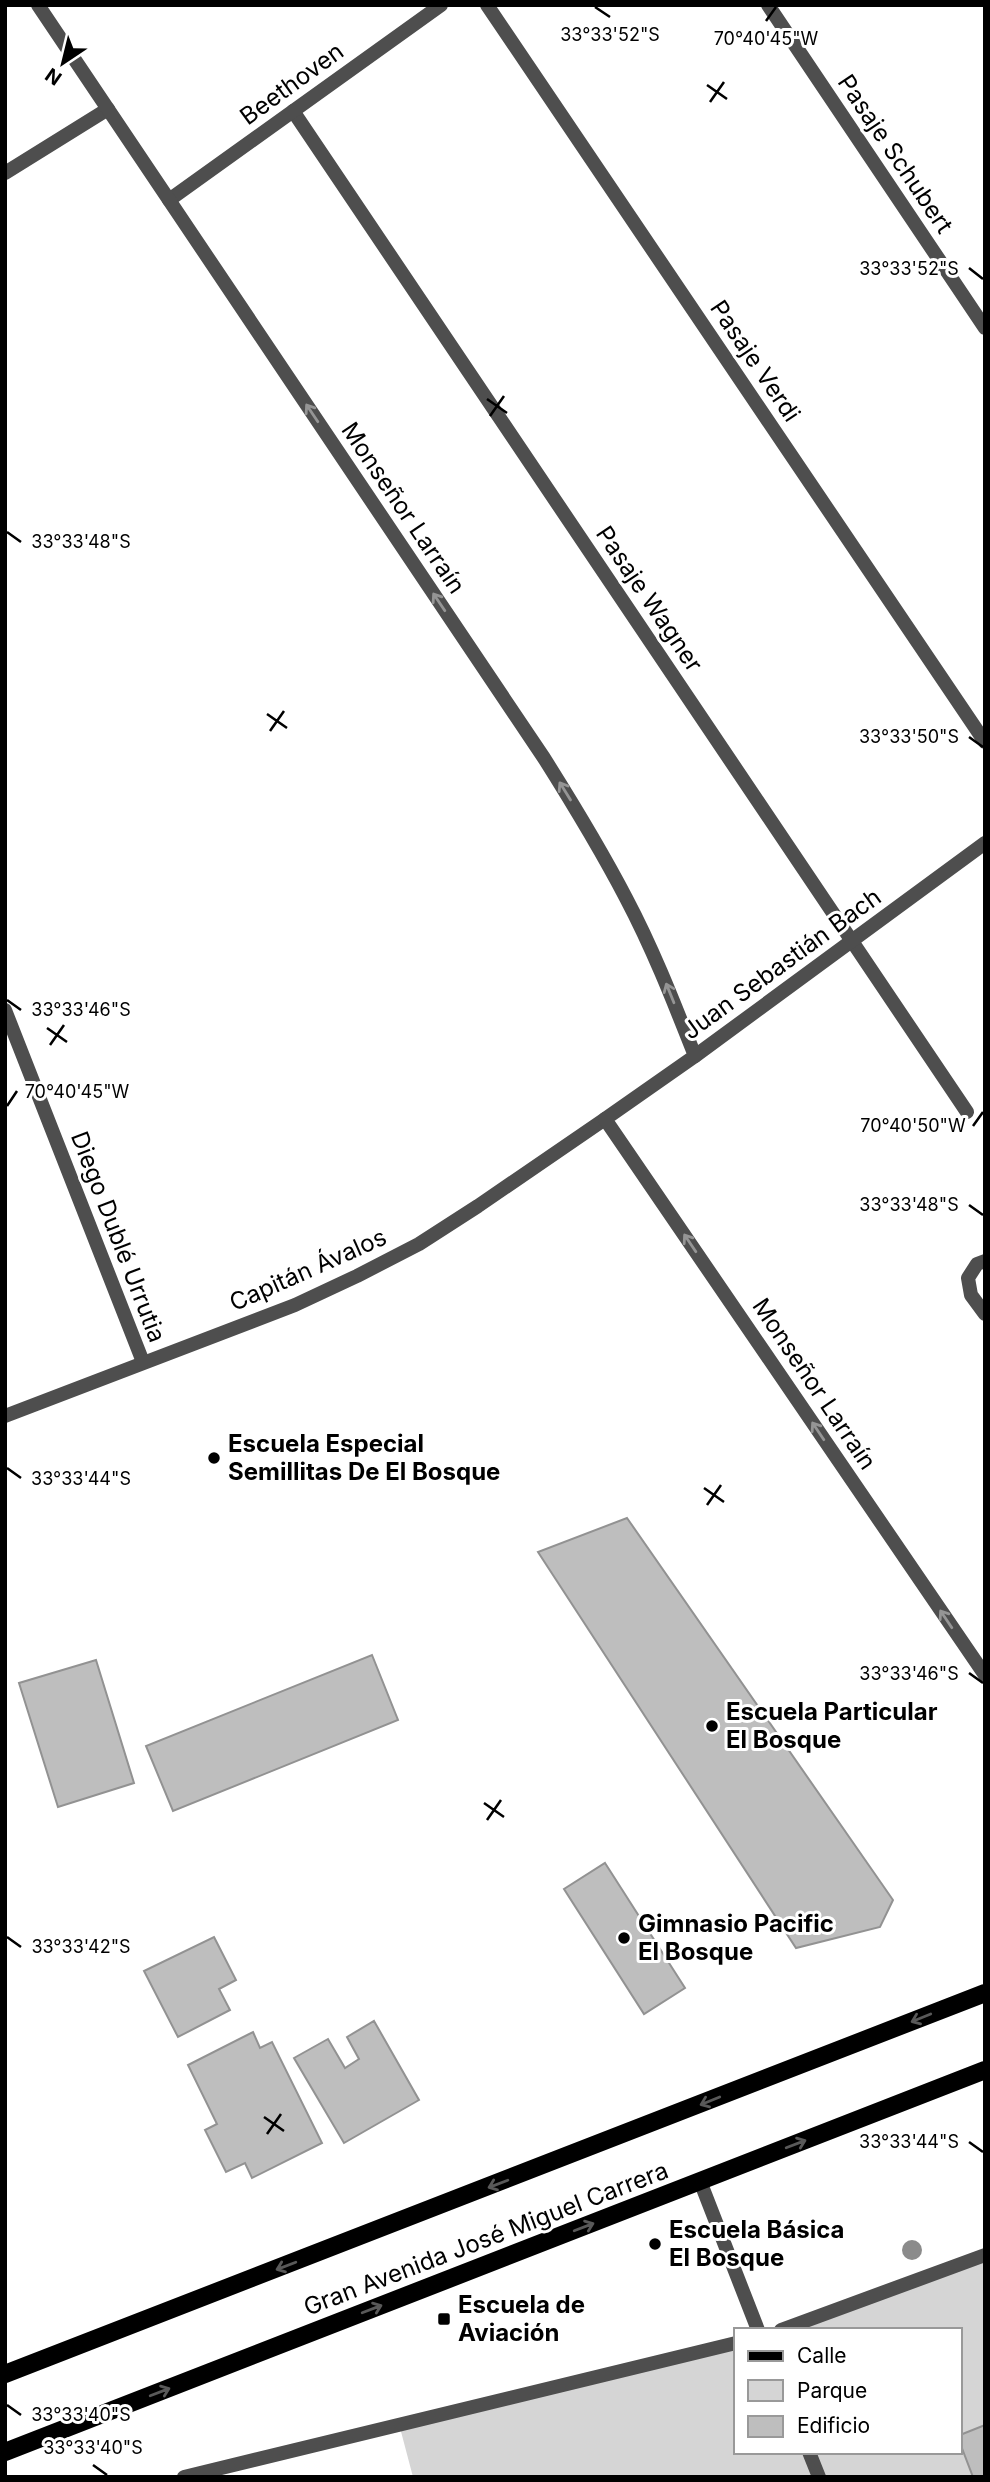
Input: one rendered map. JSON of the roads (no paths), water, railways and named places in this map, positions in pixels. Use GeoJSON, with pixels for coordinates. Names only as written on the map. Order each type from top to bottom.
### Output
{"type":"FeatureCollection","features":[{"type":"Feature","properties":{"kind":"main road","name":"Gran Avenida José Miguel Carrera"},"geometry":{"type":"LineString","coordinates":[[5,2374],[985,1993]]}},
{"type":"Feature","properties":{"kind":"main road","name":"Gran Avenida José Miguel Carrera"},"geometry":{"type":"LineString","coordinates":[[5,2452],[985,2070]]}},
{"type":"Feature","properties":{"kind":"street","name":"Monseñor Larraín"},"geometry":{"type":"LineString","coordinates":[[38,5],[588,827],[627,899],[664,977],[695,1056]]}},
{"type":"Feature","properties":{"kind":"street","name":"Beethoven"},"geometry":{"type":"LineString","coordinates":[[169,200],[441,5]]}},
{"type":"Feature","properties":{"kind":"street","name":"Pasaje Verdi"},"geometry":{"type":"LineString","coordinates":[[488,5],[985,742]]}},
{"type":"Feature","properties":{"kind":"street","name":"Pasaje Schubert"},"geometry":{"type":"LineString","coordinates":[[768,5],[985,328]]}},
{"type":"Feature","properties":{"kind":"street"},"geometry":{"type":"LineString","coordinates":[[5,173],[108,110]]}},
{"type":"Feature","properties":{"kind":"street","name":"Pasaje Wagner"},"geometry":{"type":"LineString","coordinates":[[293,111],[967,1112]]}},
{"type":"Feature","properties":{"kind":"street","name":"Juan Sebastián Bach"},"geometry":{"type":"LineString","coordinates":[[605,1119],[985,843]]}},
{"type":"Feature","properties":{"kind":"street","name":"Diego Dublé Urrutia"},"geometry":{"type":"LineString","coordinates":[[5,1010],[143,1362]]}},
{"type":"Feature","properties":{"kind":"street","name":"Monseñor Larraín"},"geometry":{"type":"LineString","coordinates":[[605,1119],[985,1675]]}},
{"type":"Feature","properties":{"kind":"street","name":"Capitán Ávalos"},"geometry":{"type":"LineString","coordinates":[[5,1416],[295,1305],[357,1276],[419,1244],[605,1119]]}},
{"type":"Feature","properties":{"kind":"street"},"geometry":{"type":"LineString","coordinates":[[985,1261],[977,1264],[968,1278],[971,1295],[985,1314]]}},
{"type":"Feature","properties":{"kind":"street"},"geometry":{"type":"LineString","coordinates":[[700,2181],[757,2328]]}},
{"type":"Feature","properties":{"kind":"street"},"geometry":{"type":"LineString","coordinates":[[786,2328],[985,2255]]}},
{"type":"Feature","properties":{"kind":"street"},"geometry":{"type":"LineString","coordinates":[[184,2477],[734,2343]]}},
{"type":"Feature","properties":{"kind":"street"},"geometry":{"type":"LineString","coordinates":[[810,2454],[819,2477]]}},
{"type":"Feature","properties":{"kind":"place","name":"Escuela Especial Semillitas De El Bosque"},"geometry":{"type":"Point","coordinates":[214,1458]}},
{"type":"Feature","properties":{"kind":"place","name":"Escuela Particular El Bosque"},"geometry":{"type":"Point","coordinates":[712,1726]}},
{"type":"Feature","properties":{"kind":"place","name":"Gimnasio Pacific El Bosque"},"geometry":{"type":"Point","coordinates":[624,1938]}},
{"type":"Feature","properties":{"kind":"place","name":"Escuela Básica El Bosque"},"geometry":{"type":"Point","coordinates":[655,2244]}},
{"type":"Feature","properties":{"kind":"place","name":"Escuela de Aviación"},"geometry":{"type":"Point","coordinates":[444,2319]}}]}
